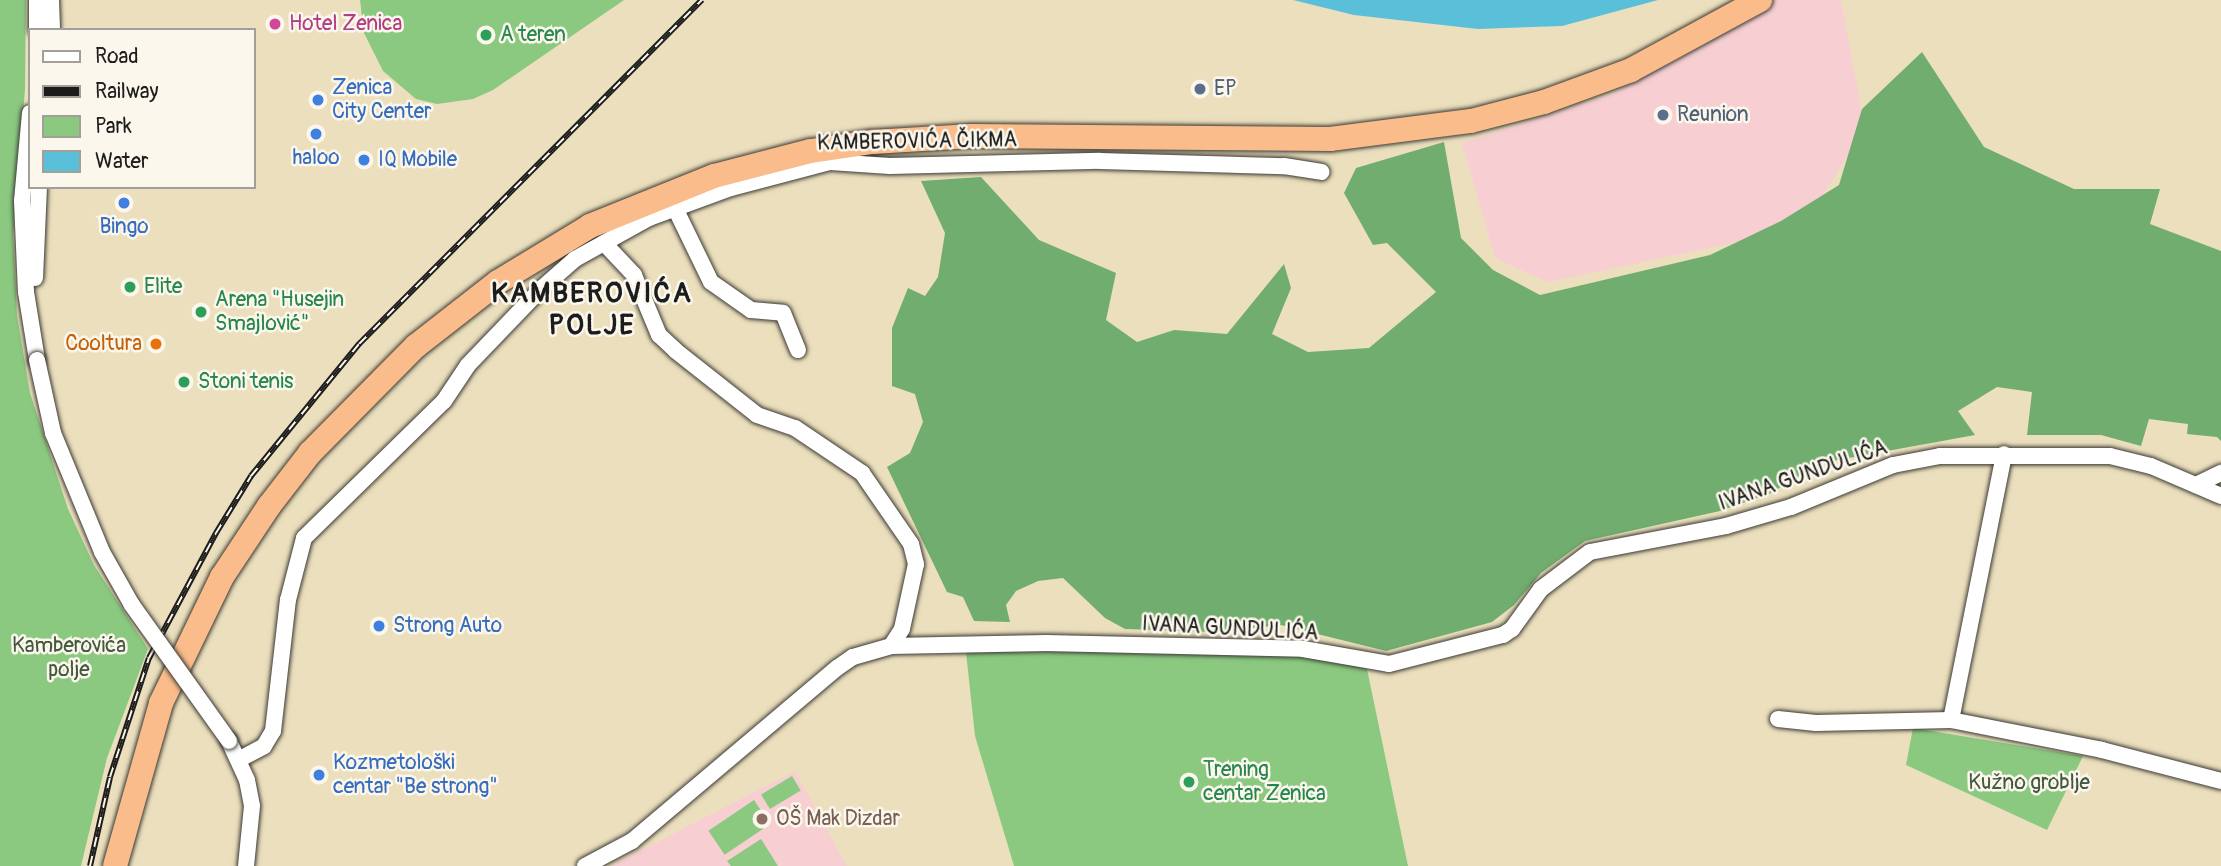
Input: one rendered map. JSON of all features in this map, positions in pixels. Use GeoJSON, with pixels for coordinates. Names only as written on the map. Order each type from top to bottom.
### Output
{"type":"FeatureCollection","features":[{"type":"Feature","properties":{"kind":"highway"},"geometry":{"type":"LineString","coordinates":[[115,866],[161,703],[222,577],[268,506],[318,444],[416,346],[498,282],[569,237],[652,198],[714,176],[799,153],[872,142],[1058,136],[1317,139],[1389,135],[1471,121],[1544,102],[1631,70],[1759,0]]}},
{"type":"Feature","properties":{"kind":"street"},"geometry":{"type":"LineString","coordinates":[[37,0],[37,28]]}},
{"type":"Feature","properties":{"kind":"street"},"geometry":{"type":"LineString","coordinates":[[51,0],[52,28]]}},
{"type":"Feature","properties":{"kind":"street"},"geometry":{"type":"LineString","coordinates":[[28,135],[22,201],[26,292],[53,433],[98,543],[132,605],[240,759],[252,806],[246,866]]}},
{"type":"Feature","properties":{"kind":"street","name":"KAMBEROVIĆA ČIKMA"},"geometry":{"type":"LineString","coordinates":[[240,759],[264,746],[273,731],[288,600],[304,538],[444,401],[468,365],[541,289],[575,259],[604,243],[675,208],[764,178],[830,162],[890,166],[1100,161],[1284,166],[1322,172]]}},
{"type":"Feature","properties":{"kind":"street"},"geometry":{"type":"LineString","coordinates":[[37,360],[34,322],[39,189]]}},
{"type":"Feature","properties":{"kind":"street"},"geometry":{"type":"LineString","coordinates":[[675,208],[711,282],[751,310],[783,313],[797,350]]}},
{"type":"Feature","properties":{"kind":"street"},"geometry":{"type":"LineString","coordinates":[[604,243],[634,275],[659,335],[676,351],[757,415],[795,428],[862,473],[911,544],[916,564],[902,629],[891,646]]}},
{"type":"Feature","properties":{"kind":"street"},"geometry":{"type":"LineString","coordinates":[[1951,720],[2004,454]]}},
{"type":"Feature","properties":{"kind":"street","name":"IVANA GUNDULIĆA"},"geometry":{"type":"LineString","coordinates":[[585,866],[632,841],[837,668],[853,657],[891,646],[1046,643],[1303,649],[1390,664],[1503,635],[1513,629],[1541,589],[1590,552],[1726,526],[1791,507],[1893,465],[1940,456],[2110,456],[2221,496]]}},
{"type":"Feature","properties":{"kind":"street"},"geometry":{"type":"LineString","coordinates":[[2196,485],[2221,473]]}},
{"type":"Feature","properties":{"kind":"street"},"geometry":{"type":"LineString","coordinates":[[1778,719],[1816,723],[1951,720],[2102,750],[2221,780]]}},
{"type":"Feature","properties":{"kind":"shaded area"},"geometry":{"type":"Polygon","coordinates":[[[1774,0],[1841,0],[1865,129],[1823,195],[1752,239],[1548,282],[1495,258],[1462,143],[1610,95],[1774,0]]]}},
{"type":"Feature","properties":{"kind":"shaded area","name":"OŠ Mak Dizdar"},"geometry":{"type":"Polygon","coordinates":[[[795,771],[847,866],[611,866],[795,771]]]}},
{"type":"Feature","properties":{"kind":"green space","name":"Kamberovića polje"},"geometry":{"type":"Polygon","coordinates":[[[0,0],[26,0],[25,89],[13,235],[17,315],[30,393],[68,509],[94,565],[148,649],[107,758],[81,866],[0,866],[0,0]]]}},
{"type":"Feature","properties":{"kind":"green space"},"geometry":{"type":"Polygon","coordinates":[[[360,0],[624,0],[493,90],[473,99],[437,104],[416,99],[383,71],[364,33],[360,0]]]}},
{"type":"Feature","properties":{"kind":"green space"},"geometry":{"type":"Polygon","coordinates":[[[1922,52],[1984,147],[2074,189],[2160,189],[2150,224],[2221,251],[2221,441],[2217,437],[2187,434],[2188,424],[2149,419],[2141,446],[2101,435],[2027,435],[2032,392],[1997,387],[1958,411],[1975,435],[1821,463],[1771,493],[1720,511],[1585,541],[1541,573],[1514,605],[1492,622],[1386,651],[1281,625],[1212,632],[1125,629],[1105,618],[1063,578],[1038,581],[1016,591],[1006,605],[1010,622],[974,621],[963,597],[947,592],[887,467],[910,453],[923,422],[915,394],[892,386],[892,328],[908,288],[925,296],[938,277],[945,233],[921,181],[981,177],[1039,240],[1116,273],[1106,320],[1137,342],[1174,330],[1227,334],[1284,264],[1291,288],[1272,334],[1308,352],[1369,348],[1436,292],[1387,243],[1373,245],[1344,193],[1356,168],[1444,142],[1461,238],[1493,270],[1540,295],[1710,255],[1781,221],[1839,185],[1862,109],[1922,52]]]}},
{"type":"Feature","properties":{"kind":"green space","name":"Trening centar Zenica"},"geometry":{"type":"Polygon","coordinates":[[[966,652],[1301,652],[1367,669],[1408,866],[1014,866],[975,736],[966,652]]]}},
{"type":"Feature","properties":{"kind":"green space","name":"Kužno groblje"},"geometry":{"type":"Polygon","coordinates":[[[1913,728],[2083,756],[2047,830],[1906,765],[1913,728]]]}},
{"type":"Feature","properties":{"kind":"green space"},"geometry":{"type":"Polygon","coordinates":[[[792,776],[801,791],[770,809],[761,795],[792,776]]]}},
{"type":"Feature","properties":{"kind":"green space"},"geometry":{"type":"Polygon","coordinates":[[[754,800],[770,824],[725,855],[708,831],[754,800]]]}},
{"type":"Feature","properties":{"kind":"green space"},"geometry":{"type":"Polygon","coordinates":[[[761,839],[778,866],[731,866],[727,861],[761,839]]]}},
{"type":"Feature","properties":{"kind":"water"},"geometry":{"type":"Polygon","coordinates":[[[1293,0],[1658,0],[1562,26],[1478,29],[1354,15],[1293,0]]]}},
{"type":"Feature","properties":{"kind":"railway"},"geometry":{"type":"LineString","coordinates":[[90,866],[110,777],[149,658],[216,533],[251,476],[359,344],[702,0]]}},
{"type":"Feature","properties":{"kind":"place","name":"Hotel Zenica"},"geometry":{"type":"Point","coordinates":[275,24]}},
{"type":"Feature","properties":{"kind":"place","name":"A teren"},"geometry":{"type":"Point","coordinates":[486,35]}},
{"type":"Feature","properties":{"kind":"place","name":"EP"},"geometry":{"type":"Point","coordinates":[1200,89]}},
{"type":"Feature","properties":{"kind":"place","name":"Zenica City Center"},"geometry":{"type":"Point","coordinates":[318,100]}},
{"type":"Feature","properties":{"kind":"place","name":"Reunion"},"geometry":{"type":"Point","coordinates":[1663,115]}},
{"type":"Feature","properties":{"kind":"place","name":"haloo"},"geometry":{"type":"Point","coordinates":[316,134]}},
{"type":"Feature","properties":{"kind":"place","name":"IQ Mobile"},"geometry":{"type":"Point","coordinates":[364,160]}},
{"type":"Feature","properties":{"kind":"place","name":"Bingo"},"geometry":{"type":"Point","coordinates":[124,203]}},
{"type":"Feature","properties":{"kind":"place","name":"Elite"},"geometry":{"type":"Point","coordinates":[130,287]}},
{"type":"Feature","properties":{"kind":"place","name":"Arena \"Husejin Smajlović\""},"geometry":{"type":"Point","coordinates":[201,312]}},
{"type":"Feature","properties":{"kind":"place","name":"Cooltura"},"geometry":{"type":"Point","coordinates":[156,344]}},
{"type":"Feature","properties":{"kind":"place","name":"Stoni tenis"},"geometry":{"type":"Point","coordinates":[184,382]}},
{"type":"Feature","properties":{"kind":"place","name":"Strong Auto"},"geometry":{"type":"Point","coordinates":[379,626]}},
{"type":"Feature","properties":{"kind":"place","name":"Kozmetološki centar \"Be strong\""},"geometry":{"type":"Point","coordinates":[319,775]}},
{"type":"Feature","properties":{"kind":"place","name":"Trening centar Zenica"},"geometry":{"type":"Point","coordinates":[1189,782]}},
{"type":"Feature","properties":{"kind":"place","name":"OŠ Mak Dizdar"},"geometry":{"type":"Point","coordinates":[762,819]}},
{"type":"Feature","properties":{"kind":"district","name":"KAMBEROVIĆA POLJE"},"geometry":{"type":"Point","coordinates":[592,310]}}]}
